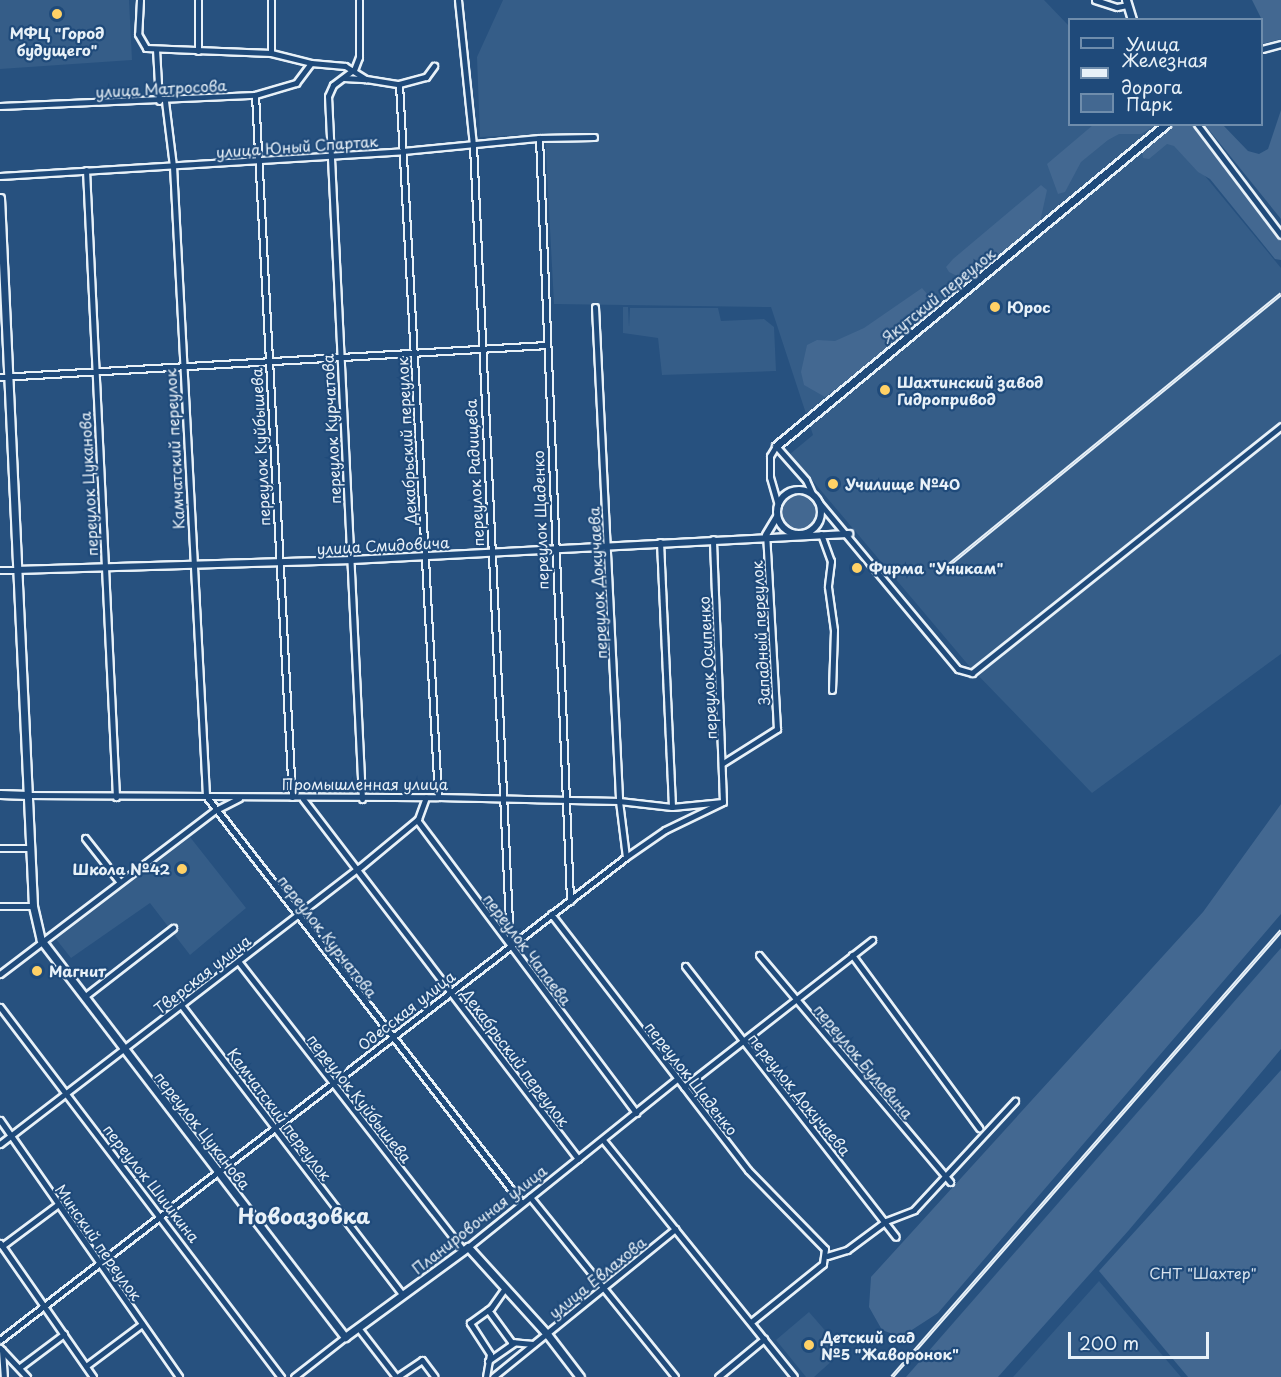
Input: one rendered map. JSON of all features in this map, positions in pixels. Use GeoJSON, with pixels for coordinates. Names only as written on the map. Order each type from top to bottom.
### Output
{"type":"FeatureCollection","features":[{"type":"Feature","properties":{"kind":"main road"},"geometry":{"type":"LineString","coordinates":[[1126,2],[1131,18]]}},
{"type":"Feature","properties":{"kind":"main road","name":"Якутский переулок"},"geometry":{"type":"LineString","coordinates":[[776,446],[1164,126]]}},
{"type":"Feature","properties":{"kind":"main road"},"geometry":{"type":"LineString","coordinates":[[0,198],[3,306],[10,377],[33,906],[41,940]]}},
{"type":"Feature","properties":{"kind":"main road","name":"Промышленная улица"},"geometry":{"type":"LineString","coordinates":[[0,794],[28,795]]}},
{"type":"Feature","properties":{"kind":"main road","name":"переулок Цуканова"},"geometry":{"type":"LineString","coordinates":[[41,940],[345,1337]]}},
{"type":"Feature","properties":{"kind":"main road","name":"переулок Куйбышева"},"geometry":{"type":"LineString","coordinates":[[465,1249],[547,1334],[578,1376]]}},
{"type":"Feature","properties":{"kind":"main road","name":"Планировочная улица"},"geometry":{"type":"LineString","coordinates":[[345,1337],[359,1329],[465,1249]]}},
{"type":"Feature","properties":{"kind":"street"},"geometry":{"type":"LineString","coordinates":[[140,0],[141,45],[156,50],[271,53],[311,63],[345,66],[366,79]]}},
{"type":"Feature","properties":{"kind":"street"},"geometry":{"type":"LineString","coordinates":[[198,0],[198,51]]}},
{"type":"Feature","properties":{"kind":"street"},"geometry":{"type":"LineString","coordinates":[[271,0],[271,53]]}},
{"type":"Feature","properties":{"kind":"street"},"geometry":{"type":"LineString","coordinates":[[353,70],[358,57],[359,0]]}},
{"type":"Feature","properties":{"kind":"street","name":"переулок Радищева"},"geometry":{"type":"LineString","coordinates":[[458,0],[473,145],[489,552],[510,945]]}},
{"type":"Feature","properties":{"kind":"street"},"geometry":{"type":"LineString","coordinates":[[1095,0],[1118,7],[1126,2]]}},
{"type":"Feature","properties":{"kind":"street"},"geometry":{"type":"LineString","coordinates":[[1263,49],[1281,44]]}},
{"type":"Feature","properties":{"kind":"street","name":"Камчатский переулок"},"geometry":{"type":"LineString","coordinates":[[156,50],[173,166],[206,796]]}},
{"type":"Feature","properties":{"kind":"street","name":"улица Матросова"},"geometry":{"type":"LineString","coordinates":[[0,106],[162,101],[255,95],[296,83],[311,63]]}},
{"type":"Feature","properties":{"kind":"street"},"geometry":{"type":"LineString","coordinates":[[344,78],[399,84],[426,76],[434,66]]}},
{"type":"Feature","properties":{"kind":"street","name":"переулок Курчатова"},"geometry":{"type":"LineString","coordinates":[[353,70],[333,85],[328,96],[362,799]]}},
{"type":"Feature","properties":{"kind":"street","name":"Декабрьский переулок"},"geometry":{"type":"LineString","coordinates":[[399,84],[438,797]]}},
{"type":"Feature","properties":{"kind":"street","name":"переулок Куйбышева"},"geometry":{"type":"LineString","coordinates":[[255,95],[292,797]]}},
{"type":"Feature","properties":{"kind":"street"},"geometry":{"type":"LineString","coordinates":[[1199,126],[1281,235]]}},
{"type":"Feature","properties":{"kind":"street","name":"улица Юный Спартак"},"geometry":{"type":"LineString","coordinates":[[0,176],[404,151],[538,138],[594,137]]}},
{"type":"Feature","properties":{"kind":"street","name":"переулок Щаденко"},"geometry":{"type":"LineString","coordinates":[[538,138],[553,548],[570,901]]}},
{"type":"Feature","properties":{"kind":"street","name":"переулок Цуканова"},"geometry":{"type":"LineString","coordinates":[[86,170],[116,797]]}},
{"type":"Feature","properties":{"kind":"street","name":"переулок Докучаева"},"geometry":{"type":"LineString","coordinates":[[595,307],[619,801],[626,857]]}},
{"type":"Feature","properties":{"kind":"street"},"geometry":{"type":"LineString","coordinates":[[0,377],[546,345]]}},
{"type":"Feature","properties":{"kind":"street"},"geometry":{"type":"LineString","coordinates":[[766,535],[777,516],[778,505],[770,477],[770,456],[776,446],[806,480],[815,498],[849,534],[958,669],[972,674],[1281,426]]}},
{"type":"Feature","properties":{"kind":"street"},"geometry":{"type":"LineString","coordinates":[[778,505],[793,491],[815,498]]}},
{"type":"Feature","properties":{"kind":"street"},"geometry":{"type":"LineString","coordinates":[[777,516],[786,530],[801,534],[818,521],[815,498]]}},
{"type":"Feature","properties":{"kind":"street"},"geometry":{"type":"LineString","coordinates":[[821,534],[831,561],[828,587],[834,630],[832,690]]}},
{"type":"Feature","properties":{"kind":"street","name":"улица Смидовича"},"geometry":{"type":"LineString","coordinates":[[0,570],[350,560],[766,535],[849,534]]}},
{"type":"Feature","properties":{"kind":"street","name":"Западный переулок"},"geometry":{"type":"LineString","coordinates":[[723,763],[777,729],[766,535]]}},
{"type":"Feature","properties":{"kind":"street","name":"переулок Осипенко"},"geometry":{"type":"LineString","coordinates":[[713,539],[724,799]]}},
{"type":"Feature","properties":{"kind":"street"},"geometry":{"type":"LineString","coordinates":[[660,542],[672,807]]}},
{"type":"Feature","properties":{"kind":"street","name":"Промышленная улица"},"geometry":{"type":"LineString","coordinates":[[28,795],[292,797],[303,799],[438,797],[619,801],[672,807],[724,799]]}},
{"type":"Feature","properties":{"kind":"street","name":"переулок Курчатова"},"geometry":{"type":"LineString","coordinates":[[206,796],[214,811],[521,1202]]}},
{"type":"Feature","properties":{"kind":"street"},"geometry":{"type":"LineString","coordinates":[[0,974],[119,881],[214,811],[240,797]]}},
{"type":"Feature","properties":{"kind":"street"},"geometry":{"type":"LineString","coordinates":[[417,820],[426,797]]}},
{"type":"Feature","properties":{"kind":"street","name":"Декабрьский переулок"},"geometry":{"type":"LineString","coordinates":[[303,799],[360,868],[578,1159]]}},
{"type":"Feature","properties":{"kind":"street","name":"Одесская улица"},"geometry":{"type":"LineString","coordinates":[[0,1340],[626,857],[665,830],[724,799]]}},
{"type":"Feature","properties":{"kind":"street","name":"Тверская улица"},"geometry":{"type":"LineString","coordinates":[[0,1144],[125,1051],[181,1005],[360,868],[417,820]]}},
{"type":"Feature","properties":{"kind":"street","name":"переулок Чапаева"},"geometry":{"type":"LineString","coordinates":[[417,820],[636,1113]]}},
{"type":"Feature","properties":{"kind":"street"},"geometry":{"type":"LineString","coordinates":[[85,838],[119,881]]}},
{"type":"Feature","properties":{"kind":"street"},"geometry":{"type":"LineString","coordinates":[[0,848],[31,849]]}},
{"type":"Feature","properties":{"kind":"street"},"geometry":{"type":"LineString","coordinates":[[0,906],[33,906]]}},
{"type":"Feature","properties":{"kind":"street","name":"переулок Щаденко"},"geometry":{"type":"LineString","coordinates":[[551,914],[748,1170],[825,1249],[827,1256]]}},
{"type":"Feature","properties":{"kind":"street"},"geometry":{"type":"LineString","coordinates":[[84,998],[173,928]]}},
{"type":"Feature","properties":{"kind":"street"},"geometry":{"type":"LineString","coordinates":[[684,1087],[796,997],[872,940]]}},
{"type":"Feature","properties":{"kind":"street","name":"переулок Булавина"},"geometry":{"type":"LineString","coordinates":[[759,955],[950,1182]]}},
{"type":"Feature","properties":{"kind":"street"},"geometry":{"type":"LineString","coordinates":[[852,955],[979,1128]]}},
{"type":"Feature","properties":{"kind":"street","name":"переулок Куйбышева"},"geometry":{"type":"LineString","coordinates":[[238,961],[331,1084],[465,1249]]}},
{"type":"Feature","properties":{"kind":"street","name":"переулок Докучаева"},"geometry":{"type":"LineString","coordinates":[[685,966],[741,1041],[886,1221],[896,1237]]}},
{"type":"Feature","properties":{"kind":"street","name":"Камчатский переулок"},"geometry":{"type":"LineString","coordinates":[[181,1005],[403,1295]]}},
{"type":"Feature","properties":{"kind":"street","name":"переулок Шишкина"},"geometry":{"type":"LineString","coordinates":[[0,1007],[281,1377]]}},
{"type":"Feature","properties":{"kind":"street","name":"Планировочная улица"},"geometry":{"type":"LineString","coordinates":[[465,1249],[677,1079]]}},
{"type":"Feature","properties":{"kind":"street"},"geometry":{"type":"LineString","coordinates":[[752,1322],[814,1272],[827,1256],[847,1250],[886,1221],[914,1210],[1016,1101]]}},
{"type":"Feature","properties":{"kind":"street","name":"Минский переулок"},"geometry":{"type":"LineString","coordinates":[[0,1120],[57,1205],[179,1377]]}},
{"type":"Feature","properties":{"kind":"street"},"geometry":{"type":"LineString","coordinates":[[603,1140],[752,1322],[794,1377]]}},
{"type":"Feature","properties":{"kind":"street"},"geometry":{"type":"LineString","coordinates":[[530,1197],[675,1377]]}},
{"type":"Feature","properties":{"kind":"street"},"geometry":{"type":"LineString","coordinates":[[57,1205],[1,1244],[45,1304],[93,1377]]}},
{"type":"Feature","properties":{"kind":"street","name":"улица Евлахова"},"geometry":{"type":"LineString","coordinates":[[494,1377],[675,1229]]}},
{"type":"Feature","properties":{"kind":"street"},"geometry":{"type":"LineString","coordinates":[[486,1377],[487,1346],[470,1323],[488,1310],[505,1288]]}},
{"type":"Feature","properties":{"kind":"street"},"geometry":{"type":"LineString","coordinates":[[488,1310],[514,1343]]}},
{"type":"Feature","properties":{"kind":"street"},"geometry":{"type":"LineString","coordinates":[[86,1366],[142,1324]]}},
{"type":"Feature","properties":{"kind":"street"},"geometry":{"type":"LineString","coordinates":[[359,1329],[396,1377],[422,1360],[435,1377]]}},
{"type":"Feature","properties":{"kind":"street"},"geometry":{"type":"LineString","coordinates":[[20,1366],[64,1334]]}},
{"type":"Feature","properties":{"kind":"street","name":"Планировочная улица"},"geometry":{"type":"LineString","coordinates":[[294,1377],[345,1337]]}},
{"type":"Feature","properties":{"kind":"street"},"geometry":{"type":"LineString","coordinates":[[718,1377],[764,1339]]}},
{"type":"Feature","properties":{"kind":"street"},"geometry":{"type":"LineString","coordinates":[[488,1360],[514,1343],[534,1344]]}},
{"type":"Feature","properties":{"kind":"street"},"geometry":{"type":"LineString","coordinates":[[1,1349],[20,1366],[27,1377]]}},
{"type":"Feature","properties":{"kind":"street"},"geometry":{"type":"LineString","coordinates":[[1,1349],[4,1377]]}},
{"type":"Feature","properties":{"kind":"shaded area"},"geometry":{"type":"Polygon","coordinates":[[[0,0],[129,0],[132,60],[0,69],[0,0]]]}},
{"type":"Feature","properties":{"kind":"shaded area"},"geometry":{"type":"Polygon","coordinates":[[[503,0],[1044,0],[1068,25],[1068,126],[1164,126],[1281,268],[1281,654],[1092,793],[970,667],[790,454],[813,435],[771,307],[554,304],[545,134],[480,137],[477,57],[503,0]]]}},
{"type":"Feature","properties":{"kind":"shaded area"},"geometry":{"type":"Polygon","coordinates":[[[623,307],[628,307],[629,327],[630,308],[718,308],[721,321],[764,319],[774,327],[776,371],[662,375],[658,338],[623,333],[623,307]]]}},
{"type":"Feature","properties":{"kind":"shaded area","name":"Школа №42"},"geometry":{"type":"Polygon","coordinates":[[[190,837],[246,908],[190,955],[150,903],[71,958],[56,939],[190,837]]]}},
{"type":"Feature","properties":{"kind":"shaded area"},"geometry":{"type":"Polygon","coordinates":[[[1099,1281],[1181,1377],[1013,1377],[1099,1281]]]}},
{"type":"Feature","properties":{"kind":"shaded area","name":"Детский сад №5 \"Жаворонок\""},"geometry":{"type":"Polygon","coordinates":[[[809,1312],[843,1351],[814,1377],[806,1377],[776,1340],[809,1312]]]}},
{"type":"Feature","properties":{"kind":"green space"},"geometry":{"type":"Polygon","coordinates":[[[1252,0],[1281,0],[1281,39],[1263,44],[1263,18],[1252,0]]]}},
{"type":"Feature","properties":{"kind":"green space"},"geometry":{"type":"Polygon","coordinates":[[[1281,110],[1281,219],[1206,126],[1224,126],[1248,151],[1259,154],[1268,149],[1281,110]]]}},
{"type":"Feature","properties":{"kind":"green space"},"geometry":{"type":"Polygon","coordinates":[[[1092,126],[1154,126],[1141,134],[1119,134],[1108,140],[1081,162],[1065,192],[1058,194],[1047,164],[1092,126]]]}},
{"type":"Feature","properties":{"kind":"green space"},"geometry":{"type":"Polygon","coordinates":[[[1169,126],[1193,126],[1281,238],[1281,260],[1275,259],[1210,179],[1198,172],[1174,146],[1167,144],[1149,159],[1143,158],[1142,149],[1169,126]]]}},
{"type":"Feature","properties":{"kind":"green space"},"geometry":{"type":"Polygon","coordinates":[[[1041,185],[1047,190],[1040,222],[969,282],[949,272],[946,267],[953,259],[1041,185]]]}},
{"type":"Feature","properties":{"kind":"green space"},"geometry":{"type":"Polygon","coordinates":[[[922,288],[935,303],[933,311],[825,397],[804,385],[801,372],[807,345],[817,340],[835,341],[864,328],[922,288]]]}},
{"type":"Feature","properties":{"kind":"green space"},"geometry":{"type":"Polygon","coordinates":[[[799,494],[812,499],[817,512],[812,525],[799,530],[786,525],[781,512],[786,499],[799,494]]]}},
{"type":"Feature","properties":{"kind":"green space"},"geometry":{"type":"Polygon","coordinates":[[[1281,804],[1281,914],[938,1313],[901,1337],[882,1330],[869,1307],[871,1277],[1203,912],[1281,804]]]}},
{"type":"Feature","properties":{"kind":"green space"},"geometry":{"type":"Polygon","coordinates":[[[1281,948],[1281,1049],[1129,1230],[998,1377],[906,1377],[1281,948]]]}},
{"type":"Feature","properties":{"kind":"green space","name":"СНТ \"Шахтер\""},"geometry":{"type":"Polygon","coordinates":[[[1281,1070],[1281,1377],[1188,1377],[1099,1271],[1281,1070]]]}},
{"type":"Feature","properties":{"kind":"railway"},"geometry":{"type":"LineString","coordinates":[[944,569],[1281,294]]}},
{"type":"Feature","properties":{"kind":"railway"},"geometry":{"type":"LineString","coordinates":[[892,1377],[1281,931]]}},
{"type":"Feature","properties":{"kind":"place","name":"МФЦ \"Город будущего\""},"geometry":{"type":"Point","coordinates":[57,14]}},
{"type":"Feature","properties":{"kind":"place","name":"Юрос"},"geometry":{"type":"Point","coordinates":[995,307]}},
{"type":"Feature","properties":{"kind":"place","name":"Шахтинский завод Гидропривод"},"geometry":{"type":"Point","coordinates":[885,390]}},
{"type":"Feature","properties":{"kind":"place","name":"Училище №40"},"geometry":{"type":"Point","coordinates":[833,484]}},
{"type":"Feature","properties":{"kind":"place","name":"Фирма \"Уникам\""},"geometry":{"type":"Point","coordinates":[857,568]}},
{"type":"Feature","properties":{"kind":"place","name":"Школа №42"},"geometry":{"type":"Point","coordinates":[182,869]}},
{"type":"Feature","properties":{"kind":"place","name":"Магнит"},"geometry":{"type":"Point","coordinates":[37,971]}},
{"type":"Feature","properties":{"kind":"place","name":"Детский сад №5 \"Жаворонок\""},"geometry":{"type":"Point","coordinates":[809,1345]}},
{"type":"Feature","properties":{"kind":"district","name":"Новоазовка"},"geometry":{"type":"Point","coordinates":[304,1215]}}]}
